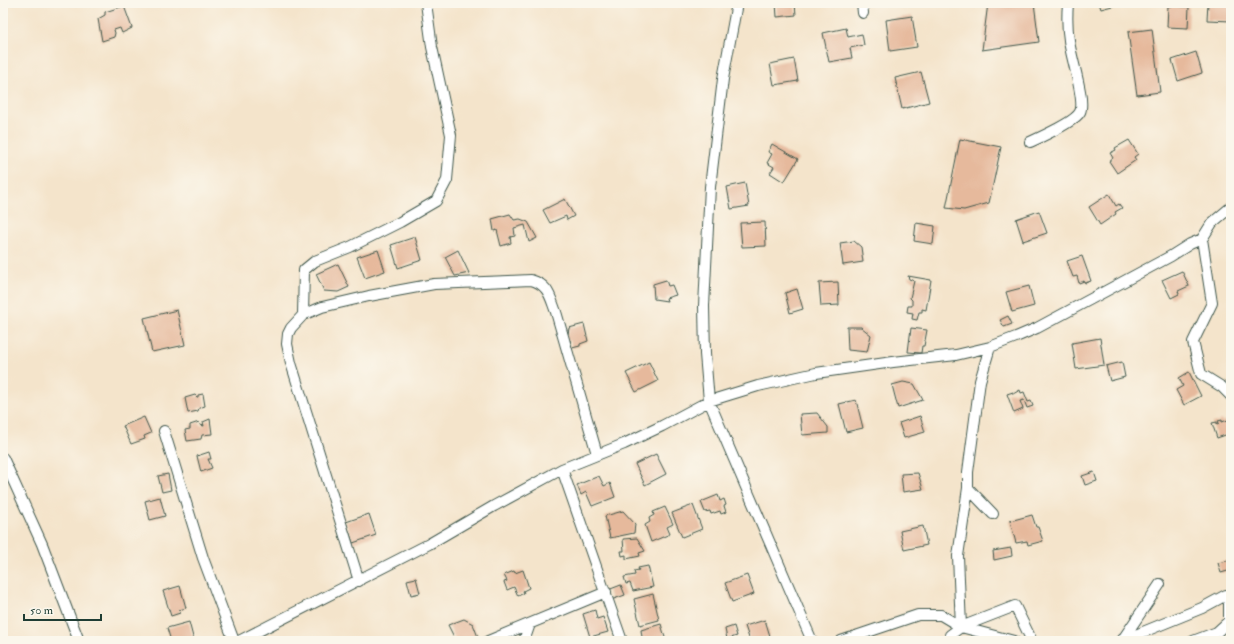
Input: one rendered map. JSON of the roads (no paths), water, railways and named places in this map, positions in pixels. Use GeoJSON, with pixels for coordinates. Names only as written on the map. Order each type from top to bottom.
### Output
{"type":"FeatureCollection","features":[{"type":"Feature","properties":{"kind":"street"},"geometry":{"type":"LineString","coordinates":[[303,315],[304,270],[316,261],[350,248],[436,201],[447,180],[451,135],[432,47],[426,3]]}},
{"type":"Feature","properties":{"kind":"street"},"geometry":{"type":"LineString","coordinates":[[737,3],[724,79],[710,187],[704,306],[705,354],[709,401],[812,641]]}},
{"type":"Feature","properties":{"kind":"street"},"geometry":{"type":"LineString","coordinates":[[1030,142],[1070,121],[1080,113],[1081,105],[1079,88],[1069,41],[1067,18],[1068,3]]}},
{"type":"Feature","properties":{"kind":"street"},"geometry":{"type":"LineString","coordinates":[[1231,207],[1212,223],[1202,240],[1212,303],[1193,342],[1201,374],[1222,387],[1231,396]]}},
{"type":"Feature","properties":{"kind":"street"},"geometry":{"type":"LineString","coordinates":[[239,641],[429,544],[562,469],[624,444],[709,401],[758,386],[816,373],[956,355],[990,346],[1037,328],[1171,256],[1190,244],[1202,240]]}},
{"type":"Feature","properties":{"kind":"street"},"geometry":{"type":"LineString","coordinates":[[359,581],[291,363],[288,334],[291,328],[303,315],[322,307],[434,284],[524,280],[539,282],[544,286],[549,294],[556,312],[597,454]]}},
{"type":"Feature","properties":{"kind":"street"},"geometry":{"type":"LineString","coordinates":[[961,627],[958,556],[968,488],[968,472],[980,381],[990,346]]}},
{"type":"Feature","properties":{"kind":"street"},"geometry":{"type":"LineString","coordinates":[[164,431],[203,558],[234,641]]}},
{"type":"Feature","properties":{"kind":"street"},"geometry":{"type":"LineString","coordinates":[[3,458],[42,544],[79,641]]}},
{"type":"Feature","properties":{"kind":"street"},"geometry":{"type":"LineString","coordinates":[[562,469],[622,641]]}},
{"type":"Feature","properties":{"kind":"street"},"geometry":{"type":"LineString","coordinates":[[968,488],[993,514]]}},
{"type":"Feature","properties":{"kind":"street"},"geometry":{"type":"LineString","coordinates":[[1122,640],[1160,584]]}},
{"type":"Feature","properties":{"kind":"street"},"geometry":{"type":"LineString","coordinates":[[488,641],[606,592]]}},
{"type":"Feature","properties":{"kind":"street"},"geometry":{"type":"LineString","coordinates":[[1122,640],[1202,608],[1226,595],[1229,603],[1229,621],[1216,632],[1210,641]]}},
{"type":"Feature","properties":{"kind":"street"},"geometry":{"type":"LineString","coordinates":[[952,641],[950,635],[961,627],[1015,606],[1032,641]]}},
{"type":"Feature","properties":{"kind":"street"},"geometry":{"type":"LineString","coordinates":[[841,641],[918,615],[941,615],[961,627],[1014,641]]}},
{"type":"Feature","properties":{"kind":"street"},"geometry":{"type":"LineString","coordinates":[[524,641],[530,624]]}},
{"type":"Feature","properties":{"kind":"street"},"geometry":{"type":"LineString","coordinates":[[1193,641],[1216,632]]}}]}
